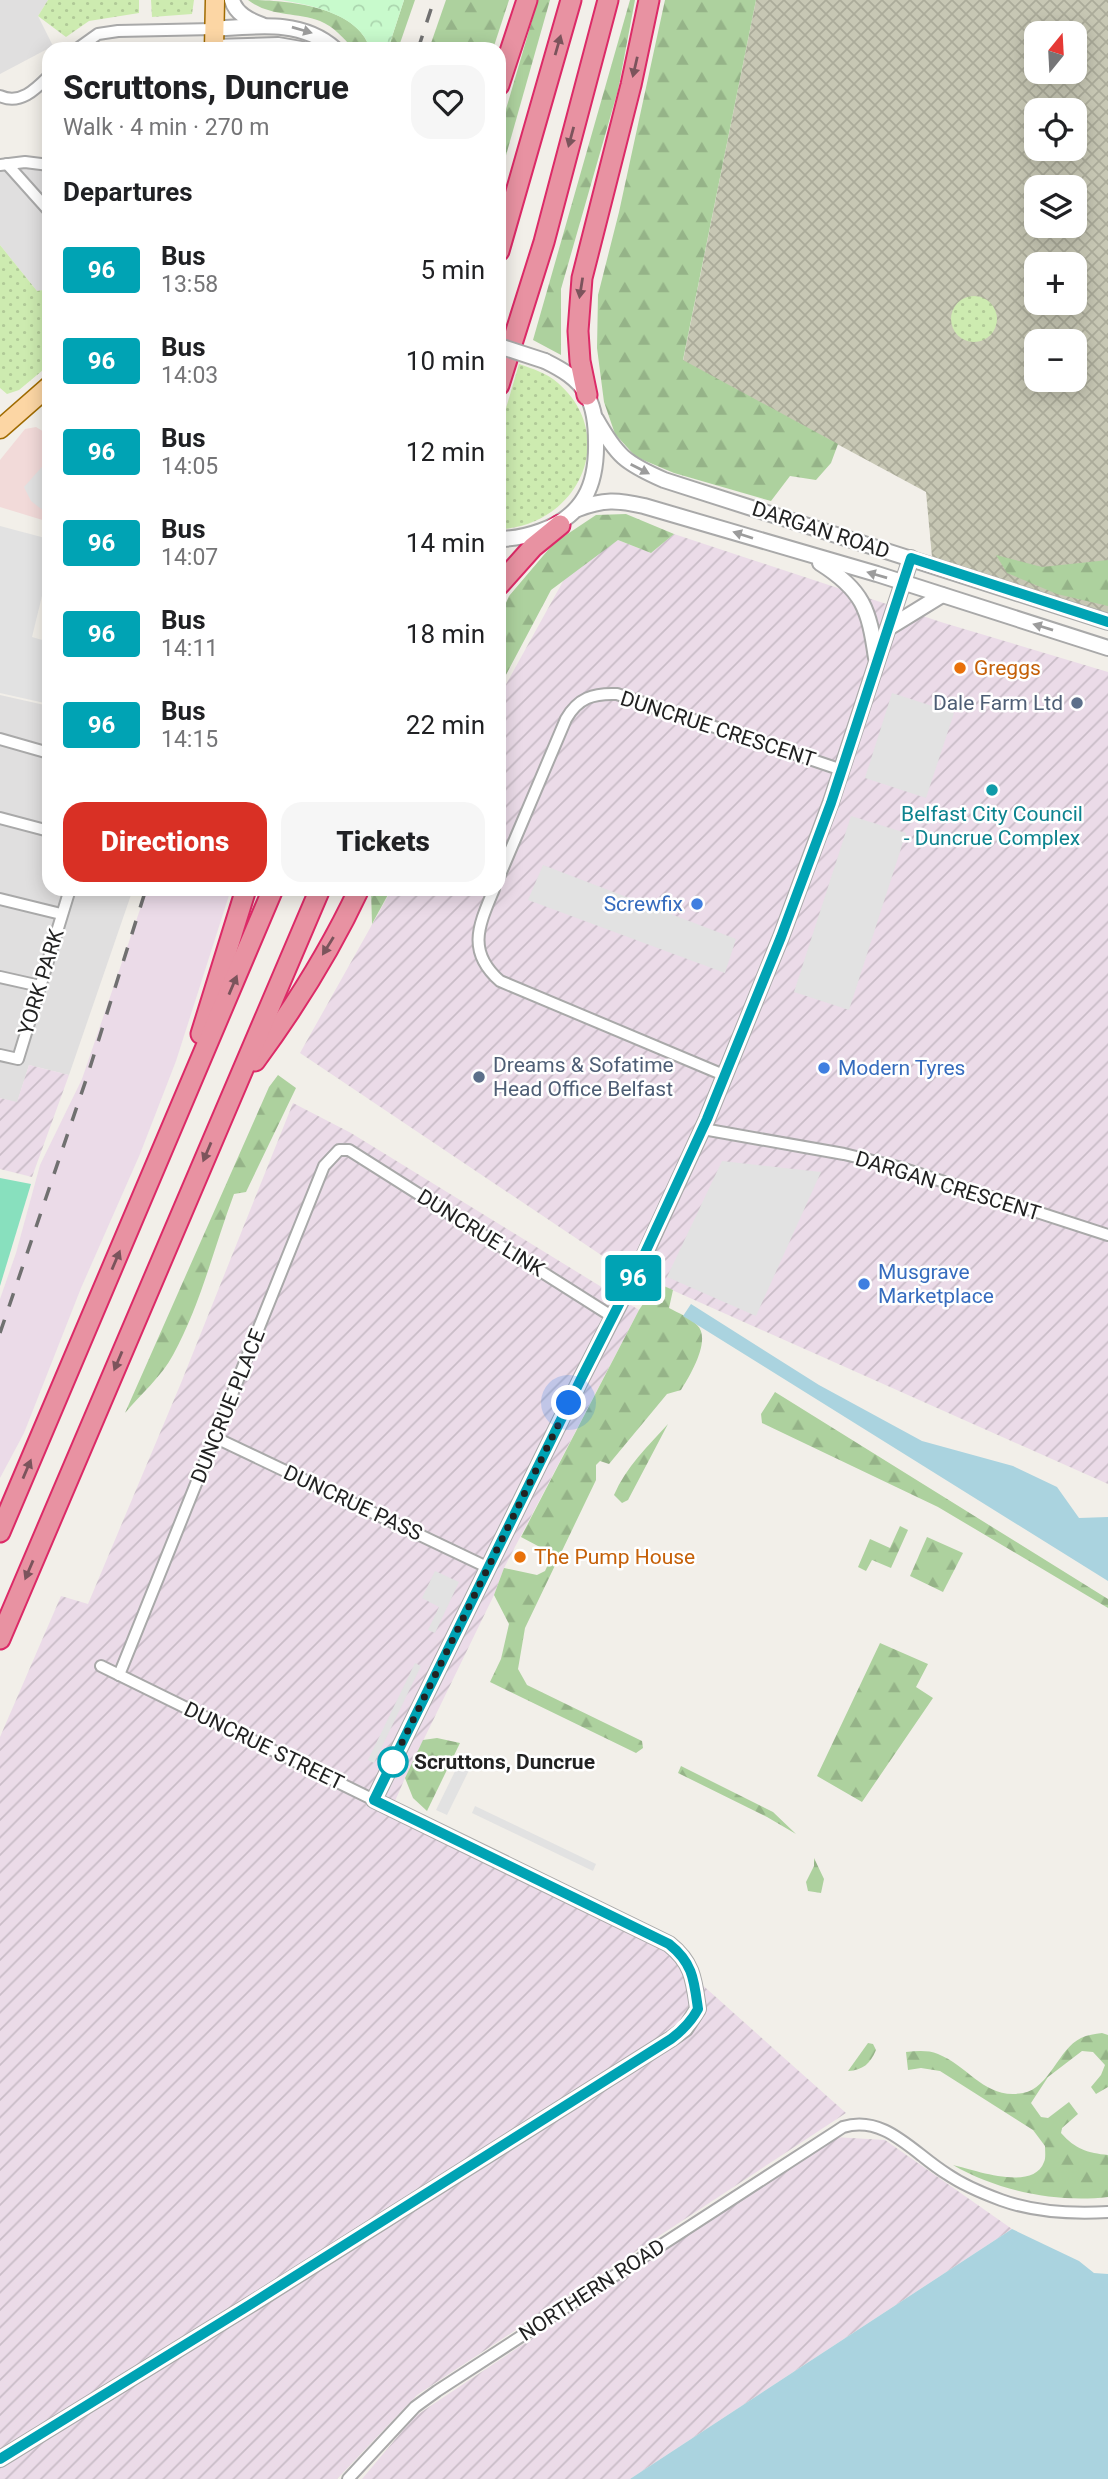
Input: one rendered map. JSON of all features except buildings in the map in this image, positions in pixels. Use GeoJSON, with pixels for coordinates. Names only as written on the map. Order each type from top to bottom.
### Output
{"type":"FeatureCollection","features":[{"type":"Feature","properties":{"kind":"highway"},"geometry":{"type":"LineString","coordinates":[[506,64],[527,0]]}},
{"type":"Feature","properties":{"kind":"highway"},"geometry":{"type":"LineString","coordinates":[[506,227],[571,0]]}},
{"type":"Feature","properties":{"kind":"highway"},"geometry":{"type":"LineString","coordinates":[[506,363],[544,242],[608,0]]}},
{"type":"Feature","properties":{"kind":"highway"},"geometry":{"type":"LineString","coordinates":[[587,395],[580,361],[578,331],[582,278],[631,85],[649,0]]}},
{"type":"Feature","properties":{"kind":"highway"},"geometry":{"type":"LineString","coordinates":[[506,577],[533,547],[560,525]]}},
{"type":"Feature","properties":{"kind":"highway"},"geometry":{"type":"LineString","coordinates":[[187,1093],[202,1030],[244,896]]}},
{"type":"Feature","properties":{"kind":"highway"},"geometry":{"type":"LineString","coordinates":[[0,1532],[270,896]]}},
{"type":"Feature","properties":{"kind":"highway"},"geometry":{"type":"LineString","coordinates":[[0,1639],[317,896]]}},
{"type":"Feature","properties":{"kind":"highway"},"geometry":{"type":"LineString","coordinates":[[234,1089],[271,1040],[343,922],[356,896]]}},
{"type":"Feature","properties":{"kind":"main road"},"geometry":{"type":"LineString","coordinates":[[214,42],[215,0]]}},
{"type":"Feature","properties":{"kind":"main road"},"geometry":{"type":"LineString","coordinates":[[0,429],[42,397]]}},
{"type":"Feature","properties":{"kind":"street"},"geometry":{"type":"LineString","coordinates":[[232,0],[242,15],[267,27]]}},
{"type":"Feature","properties":{"kind":"street"},"geometry":{"type":"LineString","coordinates":[[87,42],[98,34],[118,31],[267,27],[291,27],[307,31],[327,42]]}},
{"type":"Feature","properties":{"kind":"street"},"geometry":{"type":"LineString","coordinates":[[0,96],[13,101],[42,83]]}},
{"type":"Feature","properties":{"kind":"street"},"geometry":{"type":"LineString","coordinates":[[4,165],[25,162],[42,164]]}},
{"type":"Feature","properties":{"kind":"street"},"geometry":{"type":"LineString","coordinates":[[4,165],[42,204]]}},
{"type":"Feature","properties":{"kind":"street"},"geometry":{"type":"LineString","coordinates":[[506,348],[545,360],[566,372],[587,395],[596,419],[597,453],[589,490],[579,509],[560,525],[527,537],[506,538]]}},
{"type":"Feature","properties":{"kind":"street","name":"DARGAN ROAD"},"geometry":{"type":"LineString","coordinates":[[596,419],[608,442],[622,458],[636,468],[664,480],[1108,622]]}},
{"type":"Feature","properties":{"kind":"street","name":"DARGAN ROAD"},"geometry":{"type":"LineString","coordinates":[[579,509],[598,501],[633,503],[904,583],[1108,648]]}},
{"type":"Feature","properties":{"kind":"street"},"geometry":{"type":"LineString","coordinates":[[808,556],[851,586],[863,603],[870,621],[876,659]]}},
{"type":"Feature","properties":{"kind":"street"},"geometry":{"type":"LineString","coordinates":[[374,1800],[613,1317],[726,1076],[781,937],[842,770],[911,558]]}},
{"type":"Feature","properties":{"kind":"street"},"geometry":{"type":"LineString","coordinates":[[890,627],[942,595]]}},
{"type":"Feature","properties":{"kind":"street","name":"DUNCRUE CRESCENT"},"geometry":{"type":"LineString","coordinates":[[506,860],[572,708],[583,698],[601,693],[617,694],[842,770]]}},
{"type":"Feature","properties":{"kind":"street"},"geometry":{"type":"LineString","coordinates":[[0,739],[42,751]]}},
{"type":"Feature","properties":{"kind":"street"},"geometry":{"type":"LineString","coordinates":[[0,818],[42,829]]}},
{"type":"Feature","properties":{"kind":"street","name":"YORK PARK"},"geometry":{"type":"LineString","coordinates":[[0,1055],[18,1059],[67,896]]}},
{"type":"Feature","properties":{"kind":"street"},"geometry":{"type":"LineString","coordinates":[[491,896],[477,938],[487,969],[500,981],[726,1076]]}},
{"type":"Feature","properties":{"kind":"street"},"geometry":{"type":"LineString","coordinates":[[0,899],[61,914]]}},
{"type":"Feature","properties":{"kind":"street"},"geometry":{"type":"LineString","coordinates":[[0,977],[40,986]]}},
{"type":"Feature","properties":{"kind":"street","name":"DARGAN CRESCENT"},"geometry":{"type":"LineString","coordinates":[[703,1129],[844,1154],[898,1167],[1108,1235]]}},
{"type":"Feature","properties":{"kind":"street","name":"DUNCRUE PLACE"},"geometry":{"type":"LineString","coordinates":[[119,1675],[324,1166],[339,1150],[349,1150]]}},
{"type":"Feature","properties":{"kind":"street","name":"DUNCRUE LINK"},"geometry":{"type":"LineString","coordinates":[[349,1150],[613,1317]]}},
{"type":"Feature","properties":{"kind":"street","name":"DUNCRUE PASS"},"geometry":{"type":"LineString","coordinates":[[216,1438],[489,1568]]}},
{"type":"Feature","properties":{"kind":"street","name":"DUNCRUE STREET"},"geometry":{"type":"LineString","coordinates":[[0,2459],[671,2039],[685,2029],[698,2009],[690,1966],[682,1954],[669,1944],[101,1666]]}},
{"type":"Feature","properties":{"kind":"street","name":"NORTHERN ROAD"},"geometry":{"type":"LineString","coordinates":[[348,2479],[415,2407],[437,2391],[830,2134],[853,2124],[883,2128],[947,2175],[1016,2205],[1038,2210],[1108,2212]]}},
{"type":"Feature","properties":{"kind":"shaded area"},"geometry":{"type":"Polygon","coordinates":[[[0,0],[48,0],[38,16],[51,42],[42,42],[42,52],[0,74],[0,0]]]}},
{"type":"Feature","properties":{"kind":"shaded area"},"geometry":{"type":"Polygon","coordinates":[[[756,0],[1108,0],[1108,613],[932,557],[926,492],[683,361],[756,0]]]}},
{"type":"Feature","properties":{"kind":"shaded area"},"geometry":{"type":"Polygon","coordinates":[[[42,157],[42,290],[37,291],[0,245],[0,160],[42,157]]]}},
{"type":"Feature","properties":{"kind":"shaded area"},"geometry":{"type":"Polygon","coordinates":[[[36,427],[42,431],[42,520],[0,507],[0,460],[25,429],[36,427]]]}},
{"type":"Feature","properties":{"kind":"shaded area"},"geometry":{"type":"Polygon","coordinates":[[[42,467],[42,510],[31,501],[24,487],[42,467]]]}},
{"type":"Feature","properties":{"kind":"shaded area"},"geometry":{"type":"Polygon","coordinates":[[[0,526],[42,537],[42,596],[32,637],[42,640],[42,702],[0,693],[0,526]]]}},
{"type":"Feature","properties":{"kind":"shaded area"},"geometry":{"type":"Polygon","coordinates":[[[674,534],[944,623],[1108,672],[1108,1484],[616,1265],[300,1053],[388,896],[506,896],[506,684],[567,574],[618,540],[651,553],[674,534]]]}},
{"type":"Feature","properties":{"kind":"shaded area"},"geometry":{"type":"Polygon","coordinates":[[[892,693],[954,713],[926,798],[865,778],[892,693]]]}},
{"type":"Feature","properties":{"kind":"shaded area"},"geometry":{"type":"Polygon","coordinates":[[[0,695],[42,704],[42,896],[131,896],[69,1075],[29,1065],[17,1103],[0,1098],[0,695]]]}},
{"type":"Feature","properties":{"kind":"shaded area"},"geometry":{"type":"Polygon","coordinates":[[[851,816],[906,833],[849,1010],[794,992],[851,816]]]}},
{"type":"Feature","properties":{"kind":"shaded area"},"geometry":{"type":"Polygon","coordinates":[[[543,865],[736,939],[725,973],[528,900],[543,865]]]}},
{"type":"Feature","properties":{"kind":"shaded area"},"geometry":{"type":"Polygon","coordinates":[[[145,896],[229,896],[176,1061],[140,1154],[81,1288],[24,1433],[0,1478],[0,1299],[16,1253],[40,1165],[82,1079],[145,896]]]}},
{"type":"Feature","properties":{"kind":"shaded area"},"geometry":{"type":"Polygon","coordinates":[[[29,1065],[69,1075],[32,1177],[0,1169],[0,1098],[17,1102],[29,1065]]]}},
{"type":"Feature","properties":{"kind":"shaded area"},"geometry":{"type":"Polygon","coordinates":[[[293,1103],[351,1133],[639,1310],[504,1568],[494,1595],[389,1815],[662,1949],[846,2113],[417,2395],[337,2479],[0,2479],[0,1737],[61,1596],[88,1604],[181,1383],[293,1103]]]}},
{"type":"Feature","properties":{"kind":"shaded area"},"geometry":{"type":"Polygon","coordinates":[[[722,1161],[821,1172],[756,1316],[667,1277],[722,1161]]]}},
{"type":"Feature","properties":{"kind":"shaded area"},"geometry":{"type":"Polygon","coordinates":[[[435,1571],[459,1582],[435,1633],[428,1630],[439,1607],[422,1598],[435,1571]]]}},
{"type":"Feature","properties":{"kind":"shaded area"},"geometry":{"type":"Polygon","coordinates":[[[415,1663],[421,1666],[374,1763],[368,1760],[415,1663]]]}},
{"type":"Feature","properties":{"kind":"shaded area"},"geometry":{"type":"Polygon","coordinates":[[[462,1757],[473,1762],[447,1815],[436,1810],[462,1757]]]}},
{"type":"Feature","properties":{"kind":"shaded area"},"geometry":{"type":"Polygon","coordinates":[[[475,1806],[596,1864],[593,1871],[472,1813],[475,1806]]]}},
{"type":"Feature","properties":{"kind":"shaded area"},"geometry":{"type":"Polygon","coordinates":[[[834,2137],[885,2140],[1012,2229],[630,2479],[362,2479],[414,2417],[834,2137]]]}},
{"type":"Feature","properties":{"kind":"green space"},"geometry":{"type":"Polygon","coordinates":[[[48,0],[139,0],[139,13],[89,21],[66,37],[38,16],[48,0]]]}},
{"type":"Feature","properties":{"kind":"green space"},"geometry":{"type":"Polygon","coordinates":[[[151,0],[194,0],[192,14],[152,17],[151,0]]]}},
{"type":"Feature","properties":{"kind":"green space"},"geometry":{"type":"Polygon","coordinates":[[[248,0],[318,8],[351,23],[366,42],[347,42],[320,21],[274,12],[248,0]]]}},
{"type":"Feature","properties":{"kind":"green space"},"geometry":{"type":"Polygon","coordinates":[[[281,0],[404,0],[390,42],[367,42],[346,20],[307,5],[281,0]]]}},
{"type":"Feature","properties":{"kind":"green space"},"geometry":{"type":"Polygon","coordinates":[[[404,0],[415,0],[400,42],[390,42],[404,0]]]}},
{"type":"Feature","properties":{"kind":"green space"},"geometry":{"type":"Polygon","coordinates":[[[446,0],[509,0],[495,42],[431,42],[446,0]]]}},
{"type":"Feature","properties":{"kind":"green space"},"geometry":{"type":"Polygon","coordinates":[[[538,0],[550,0],[506,155],[506,109],[538,0]]]}},
{"type":"Feature","properties":{"kind":"green space"},"geometry":{"type":"Polygon","coordinates":[[[630,0],[635,0],[618,90],[561,289],[561,355],[533,340],[630,0]]]}},
{"type":"Feature","properties":{"kind":"green space"},"geometry":{"type":"Polygon","coordinates":[[[665,0],[756,0],[683,360],[838,444],[831,463],[816,480],[790,476],[771,501],[674,473],[636,457],[615,434],[604,402],[597,348],[598,295],[665,0]]]}},
{"type":"Feature","properties":{"kind":"green space"},"geometry":{"type":"Polygon","coordinates":[[[0,245],[37,291],[42,290],[42,371],[19,390],[7,394],[0,388],[0,245]]]}},
{"type":"Feature","properties":{"kind":"green space"},"geometry":{"type":"Polygon","coordinates":[[[974,296],[990,303],[997,319],[990,335],[974,342],[958,335],[951,319],[958,303],[974,296]]]}},
{"type":"Feature","properties":{"kind":"green space"},"geometry":{"type":"Polygon","coordinates":[[[519,364],[540,372],[558,383],[576,404],[586,427],[587,451],[582,474],[570,495],[552,512],[529,523],[506,528],[506,408],[519,364]]]}},
{"type":"Feature","properties":{"kind":"green space"},"geometry":{"type":"Polygon","coordinates":[[[626,514],[674,534],[651,553],[618,540],[551,590],[506,675],[506,603],[509,596],[554,543],[596,515],[626,514]]]}},
{"type":"Feature","properties":{"kind":"green space"},"geometry":{"type":"Polygon","coordinates":[[[996,555],[1042,567],[1108,560],[1108,606],[1057,594],[1007,573],[996,555]]]}},
{"type":"Feature","properties":{"kind":"green space"},"geometry":{"type":"Polygon","coordinates":[[[371,896],[387,896],[372,924],[371,896]]]}},
{"type":"Feature","properties":{"kind":"green space"},"geometry":{"type":"Polygon","coordinates":[[[278,1075],[296,1088],[246,1192],[234,1194],[183,1336],[157,1378],[125,1413],[269,1087],[278,1075]]]}},
{"type":"Feature","properties":{"kind":"green space"},"geometry":{"type":"Polygon","coordinates":[[[0,1178],[31,1184],[0,1286],[0,1178]]]}},
{"type":"Feature","properties":{"kind":"green space"},"geometry":{"type":"Polygon","coordinates":[[[657,1283],[673,1290],[669,1308],[691,1320],[701,1331],[698,1358],[681,1390],[667,1394],[609,1464],[600,1461],[596,1465],[596,1480],[525,1628],[518,1669],[527,1685],[642,1741],[643,1748],[636,1753],[490,1682],[501,1659],[509,1624],[494,1595],[504,1568],[537,1575],[545,1571],[553,1554],[521,1537],[639,1310],[657,1283]]]}},
{"type":"Feature","properties":{"kind":"green space"},"geometry":{"type":"Polygon","coordinates":[[[775,1392],[1108,1599],[1108,1608],[938,1507],[762,1423],[761,1414],[775,1392]]]}},
{"type":"Feature","properties":{"kind":"green space"},"geometry":{"type":"Polygon","coordinates":[[[668,1424],[628,1500],[622,1503],[614,1495],[619,1485],[638,1457],[668,1424]]]}},
{"type":"Feature","properties":{"kind":"green space"},"geometry":{"type":"Polygon","coordinates":[[[900,1526],[908,1530],[891,1568],[872,1560],[866,1571],[858,1567],[870,1539],[890,1548],[900,1526]]]}},
{"type":"Feature","properties":{"kind":"green space"},"geometry":{"type":"Polygon","coordinates":[[[927,1537],[963,1553],[943,1592],[910,1576],[927,1537]]]}},
{"type":"Feature","properties":{"kind":"green space"},"geometry":{"type":"Polygon","coordinates":[[[880,1643],[928,1664],[916,1687],[933,1698],[862,1802],[817,1776],[880,1643]]]}},
{"type":"Feature","properties":{"kind":"green space"},"geometry":{"type":"Polygon","coordinates":[[[437,1738],[460,1743],[427,1811],[413,1798],[405,1778],[423,1740],[437,1738]]]}},
{"type":"Feature","properties":{"kind":"green space"},"geometry":{"type":"Polygon","coordinates":[[[681,1766],[773,1812],[796,1834],[678,1773],[681,1766]]]}},
{"type":"Feature","properties":{"kind":"green space"},"geometry":{"type":"Polygon","coordinates":[[[814,1858],[824,1879],[821,1893],[808,1891],[806,1882],[814,1866],[814,1858]]]}},
{"type":"Feature","properties":{"kind":"green space"},"geometry":{"type":"Polygon","coordinates":[[[1102,2033],[1108,2035],[1108,2087],[1096,2094],[1091,2087],[1105,2065],[1093,2052],[1082,2051],[1048,2077],[1031,2103],[1041,2117],[1048,2118],[1069,2102],[1078,2114],[1062,2128],[1061,2133],[1082,2149],[1108,2155],[1108,2197],[1068,2198],[1028,2193],[989,2182],[953,2165],[1003,2177],[1028,2176],[1038,2171],[1044,2162],[1045,2146],[1033,2130],[940,2071],[921,2068],[908,2070],[906,2052],[926,2051],[938,2054],[998,2092],[1023,2093],[1040,2084],[1073,2043],[1083,2037],[1102,2033]]]}},
{"type":"Feature","properties":{"kind":"green space"},"geometry":{"type":"Polygon","coordinates":[[[868,2043],[873,2044],[876,2050],[871,2059],[862,2068],[848,2071],[868,2043]]]}},
{"type":"Feature","properties":{"kind":"water"},"geometry":{"type":"Polygon","coordinates":[[[691,1304],[819,1385],[922,1441],[1013,1466],[1057,1487],[1079,1518],[1108,1517],[1108,1581],[683,1316],[691,1304]]]}},
{"type":"Feature","properties":{"kind":"water"},"geometry":{"type":"Polygon","coordinates":[[[1012,2229],[1079,2261],[1094,2273],[1108,2274],[1108,2479],[630,2479],[1012,2229]]]}},
{"type":"Feature","properties":{"kind":"railway"},"geometry":{"type":"LineString","coordinates":[[420,42],[434,0]]}},
{"type":"Feature","properties":{"kind":"railway"},"geometry":{"type":"LineString","coordinates":[[0,1333],[87,1077],[144,896]]}},
{"type":"Feature","properties":{"kind":"bus line","name":"96"},"geometry":{"type":"LineString","coordinates":[[0,2459],[671,2039],[685,2029],[692,2019],[698,2009],[690,1966],[682,1954],[669,1944],[374,1800],[644,1255],[707,1119],[781,937],[831,803],[911,558],[1108,622]]}},
{"type":"Feature","properties":{"kind":"place","name":"Greggs"},"geometry":{"type":"Point","coordinates":[960,668]}},
{"type":"Feature","properties":{"kind":"place","name":"Dale Farm Ltd"},"geometry":{"type":"Point","coordinates":[1077,703]}},
{"type":"Feature","properties":{"kind":"place","name":"Belfast City Council - Duncrue Complex"},"geometry":{"type":"Point","coordinates":[992,790]}},
{"type":"Feature","properties":{"kind":"place","name":"Screwfix"},"geometry":{"type":"Point","coordinates":[697,904]}},
{"type":"Feature","properties":{"kind":"place","name":"Modern Tyres"},"geometry":{"type":"Point","coordinates":[824,1068]}},
{"type":"Feature","properties":{"kind":"place","name":"Dreams & Sofatime Head Office Belfast"},"geometry":{"type":"Point","coordinates":[479,1077]}},
{"type":"Feature","properties":{"kind":"place","name":"Musgrave Marketplace"},"geometry":{"type":"Point","coordinates":[864,1284]}},
{"type":"Feature","properties":{"kind":"place","name":"The Pump House"},"geometry":{"type":"Point","coordinates":[520,1557]}},
{"type":"Feature","properties":{"kind":"place","name":"Scruttons, Duncrue"},"geometry":{"type":"Point","coordinates":[393,1762]}},
{"type":"Feature","properties":{"kind":"route"},"geometry":{"type":"LineString","coordinates":[[393,1762],[389,1769],[569,1403]]}}]}
